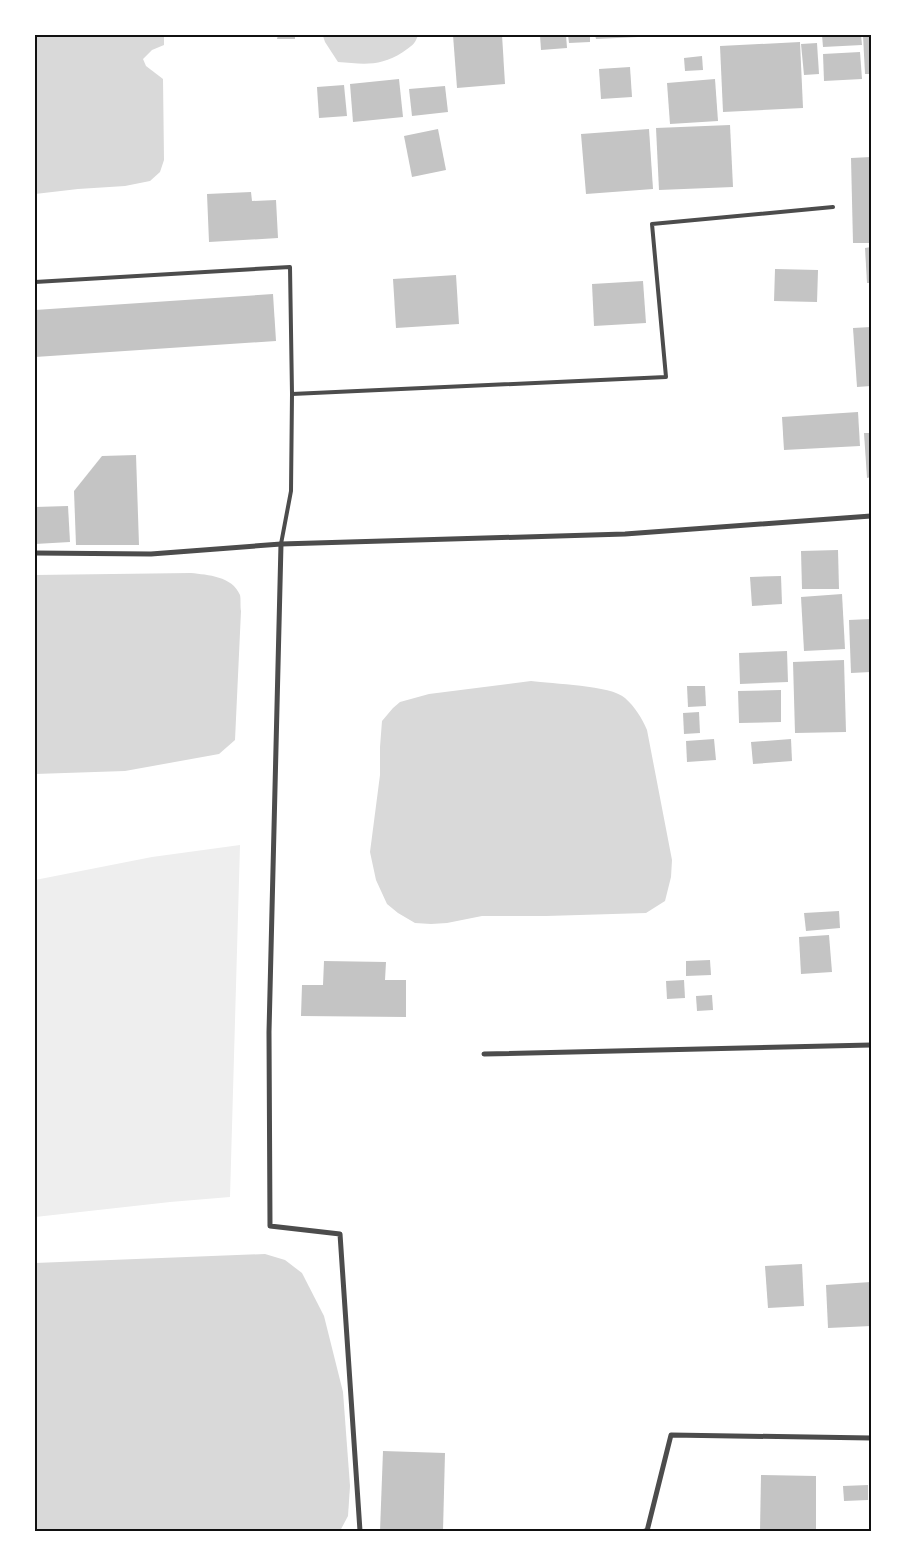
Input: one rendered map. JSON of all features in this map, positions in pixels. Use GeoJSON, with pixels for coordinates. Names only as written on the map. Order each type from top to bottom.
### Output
{"type":"FeatureCollection","features":[{"type":"Feature","properties":{"kind":"street"},"geometry":{"type":"LineString","coordinates":[[35,553],[151,554],[281,544],[625,534],[871,516]]}},
{"type":"Feature","properties":{"kind":"street"},"geometry":{"type":"LineString","coordinates":[[281,544],[269,1032],[270,1226],[340,1234],[360,1531]]}},
{"type":"Feature","properties":{"kind":"street"},"geometry":{"type":"LineString","coordinates":[[484,1054],[871,1045]]}},
{"type":"Feature","properties":{"kind":"street"},"geometry":{"type":"LineString","coordinates":[[645,1531],[647,1531],[671,1435],[871,1438]]}},
{"type":"Feature","properties":{"kind":"lane"},"geometry":{"type":"LineString","coordinates":[[292,394],[666,376],[652,224],[833,207]]}},
{"type":"Feature","properties":{"kind":"lane"},"geometry":{"type":"LineString","coordinates":[[35,282],[290,267],[291,491],[281,544]]}},
{"type":"Feature","properties":{"kind":"shaded area"},"geometry":{"type":"Polygon","coordinates":[[[35,35],[164,35],[164,45],[152,50],[143,59],[146,66],[163,79],[164,160],[160,172],[150,181],[125,186],[35,194],[35,35]]]}},
{"type":"Feature","properties":{"kind":"shaded area"},"geometry":{"type":"Polygon","coordinates":[[[418,35],[412,45],[395,57],[363,64],[338,62],[323,36],[418,35]]]}},
{"type":"Feature","properties":{"kind":"shaded area"},"geometry":{"type":"Polygon","coordinates":[[[191,573],[225,580],[240,595],[241,611],[235,740],[219,754],[125,771],[35,774],[35,575],[191,573]]]}},
{"type":"Feature","properties":{"kind":"shaded area"},"geometry":{"type":"Polygon","coordinates":[[[531,681],[607,690],[629,701],[640,717],[647,730],[672,860],[671,877],[665,901],[646,913],[482,916],[447,923],[415,923],[387,904],[376,880],[370,852],[380,775],[382,721],[400,702],[429,694],[531,681]]]}},
{"type":"Feature","properties":{"kind":"shaded area"},"geometry":{"type":"Polygon","coordinates":[[[240,845],[230,1197],[35,1217],[35,880],[152,857],[240,845]]]}},
{"type":"Feature","properties":{"kind":"shaded area"},"geometry":{"type":"Polygon","coordinates":[[[265,1254],[285,1260],[302,1273],[324,1316],[343,1392],[350,1486],[348,1516],[340,1531],[35,1531],[35,1263],[265,1254]]]}},
{"type":"Feature","properties":{"kind":"building"},"geometry":{"type":"Polygon","coordinates":[[[278,35],[295,35],[295,39],[277,39],[278,35]]]}},
{"type":"Feature","properties":{"kind":"building"},"geometry":{"type":"Polygon","coordinates":[[[453,35],[502,35],[505,84],[457,88],[453,35]]]}},
{"type":"Feature","properties":{"kind":"building"},"geometry":{"type":"Polygon","coordinates":[[[540,35],[566,35],[567,48],[541,50],[540,35]]]}},
{"type":"Feature","properties":{"kind":"building"},"geometry":{"type":"Polygon","coordinates":[[[568,35],[590,35],[590,42],[569,43],[568,35]]]}},
{"type":"Feature","properties":{"kind":"building"},"geometry":{"type":"Polygon","coordinates":[[[595,35],[638,35],[638,37],[596,39],[595,35]]]}},
{"type":"Feature","properties":{"kind":"building"},"geometry":{"type":"Polygon","coordinates":[[[822,35],[861,35],[862,45],[823,47],[822,35]]]}},
{"type":"Feature","properties":{"kind":"building"},"geometry":{"type":"Polygon","coordinates":[[[863,35],[871,35],[871,74],[865,74],[863,35]]]}},
{"type":"Feature","properties":{"kind":"building"},"geometry":{"type":"Polygon","coordinates":[[[800,42],[803,108],[723,112],[720,46],[800,42]]]}},
{"type":"Feature","properties":{"kind":"building"},"geometry":{"type":"Polygon","coordinates":[[[817,43],[819,74],[804,75],[801,44],[817,43]]]}},
{"type":"Feature","properties":{"kind":"building"},"geometry":{"type":"Polygon","coordinates":[[[860,52],[862,79],[824,81],[823,54],[860,52]]]}},
{"type":"Feature","properties":{"kind":"building"},"geometry":{"type":"Polygon","coordinates":[[[702,56],[703,70],[685,71],[684,58],[702,56]]]}},
{"type":"Feature","properties":{"kind":"building"},"geometry":{"type":"Polygon","coordinates":[[[630,67],[632,97],[601,99],[599,69],[630,67]]]}},
{"type":"Feature","properties":{"kind":"building"},"geometry":{"type":"Polygon","coordinates":[[[399,79],[403,117],[353,122],[350,84],[399,79]]]}},
{"type":"Feature","properties":{"kind":"building"},"geometry":{"type":"Polygon","coordinates":[[[715,79],[718,121],[670,124],[667,83],[715,79]]]}},
{"type":"Feature","properties":{"kind":"building"},"geometry":{"type":"Polygon","coordinates":[[[344,85],[347,116],[319,118],[317,87],[344,85]]]}},
{"type":"Feature","properties":{"kind":"building"},"geometry":{"type":"Polygon","coordinates":[[[445,86],[448,112],[412,116],[409,89],[445,86]]]}},
{"type":"Feature","properties":{"kind":"building"},"geometry":{"type":"Polygon","coordinates":[[[730,125],[733,187],[659,190],[656,128],[730,125]]]}},
{"type":"Feature","properties":{"kind":"building"},"geometry":{"type":"Polygon","coordinates":[[[438,129],[446,170],[412,177],[404,136],[438,129]]]}},
{"type":"Feature","properties":{"kind":"building"},"geometry":{"type":"Polygon","coordinates":[[[649,129],[653,189],[586,194],[581,134],[649,129]]]}},
{"type":"Feature","properties":{"kind":"building"},"geometry":{"type":"Polygon","coordinates":[[[871,157],[871,243],[853,243],[851,158],[871,157]]]}},
{"type":"Feature","properties":{"kind":"building"},"geometry":{"type":"Polygon","coordinates":[[[251,192],[252,201],[276,200],[278,238],[209,242],[207,194],[251,192]]]}},
{"type":"Feature","properties":{"kind":"building"},"geometry":{"type":"Polygon","coordinates":[[[871,247],[871,283],[867,283],[865,248],[871,247]]]}},
{"type":"Feature","properties":{"kind":"building"},"geometry":{"type":"Polygon","coordinates":[[[775,269],[818,270],[817,302],[774,301],[775,269]]]}},
{"type":"Feature","properties":{"kind":"building"},"geometry":{"type":"Polygon","coordinates":[[[456,275],[459,324],[396,328],[393,279],[456,275]]]}},
{"type":"Feature","properties":{"kind":"building"},"geometry":{"type":"Polygon","coordinates":[[[643,281],[646,323],[594,326],[592,284],[643,281]]]}},
{"type":"Feature","properties":{"kind":"building"},"geometry":{"type":"Polygon","coordinates":[[[273,294],[276,341],[35,357],[35,310],[273,294]]]}},
{"type":"Feature","properties":{"kind":"building"},"geometry":{"type":"Polygon","coordinates":[[[871,327],[871,386],[857,387],[853,328],[871,327]]]}},
{"type":"Feature","properties":{"kind":"building"},"geometry":{"type":"Polygon","coordinates":[[[858,412],[860,446],[784,450],[782,417],[858,412]]]}},
{"type":"Feature","properties":{"kind":"building"},"geometry":{"type":"Polygon","coordinates":[[[864,433],[871,433],[871,477],[867,478],[864,433]]]}},
{"type":"Feature","properties":{"kind":"building"},"geometry":{"type":"Polygon","coordinates":[[[136,455],[139,545],[76,545],[74,491],[102,456],[136,455]]]}},
{"type":"Feature","properties":{"kind":"building"},"geometry":{"type":"Polygon","coordinates":[[[68,506],[70,542],[35,544],[35,507],[68,506]]]}},
{"type":"Feature","properties":{"kind":"building"},"geometry":{"type":"Polygon","coordinates":[[[838,550],[839,589],[802,589],[801,551],[838,550]]]}},
{"type":"Feature","properties":{"kind":"building"},"geometry":{"type":"Polygon","coordinates":[[[781,576],[782,604],[752,606],[750,577],[781,576]]]}},
{"type":"Feature","properties":{"kind":"building"},"geometry":{"type":"Polygon","coordinates":[[[842,594],[845,649],[804,651],[801,597],[842,594]]]}},
{"type":"Feature","properties":{"kind":"building"},"geometry":{"type":"Polygon","coordinates":[[[871,619],[871,672],[851,673],[849,620],[871,619]]]}},
{"type":"Feature","properties":{"kind":"building"},"geometry":{"type":"Polygon","coordinates":[[[787,651],[788,682],[740,684],[739,653],[787,651]]]}},
{"type":"Feature","properties":{"kind":"building"},"geometry":{"type":"Polygon","coordinates":[[[844,660],[846,732],[795,733],[793,662],[844,660]]]}},
{"type":"Feature","properties":{"kind":"building"},"geometry":{"type":"Polygon","coordinates":[[[687,686],[705,686],[706,706],[688,707],[687,686]]]}},
{"type":"Feature","properties":{"kind":"building"},"geometry":{"type":"Polygon","coordinates":[[[781,690],[781,722],[739,723],[738,691],[781,690]]]}},
{"type":"Feature","properties":{"kind":"building"},"geometry":{"type":"Polygon","coordinates":[[[699,712],[700,733],[684,734],[683,713],[699,712]]]}},
{"type":"Feature","properties":{"kind":"building"},"geometry":{"type":"Polygon","coordinates":[[[714,739],[716,760],[687,762],[686,741],[714,739]]]}},
{"type":"Feature","properties":{"kind":"building"},"geometry":{"type":"Polygon","coordinates":[[[791,739],[792,761],[753,764],[751,742],[791,739]]]}},
{"type":"Feature","properties":{"kind":"building"},"geometry":{"type":"Polygon","coordinates":[[[839,911],[840,928],[806,931],[804,913],[839,911]]]}},
{"type":"Feature","properties":{"kind":"building"},"geometry":{"type":"Polygon","coordinates":[[[829,935],[832,972],[801,974],[799,937],[829,935]]]}},
{"type":"Feature","properties":{"kind":"building"},"geometry":{"type":"Polygon","coordinates":[[[710,960],[711,975],[686,976],[686,961],[710,960]]]}},
{"type":"Feature","properties":{"kind":"building"},"geometry":{"type":"Polygon","coordinates":[[[324,961],[386,962],[385,980],[406,980],[406,1017],[301,1016],[302,985],[323,985],[324,961]]]}},
{"type":"Feature","properties":{"kind":"building"},"geometry":{"type":"Polygon","coordinates":[[[684,980],[685,998],[667,999],[666,981],[684,980]]]}},
{"type":"Feature","properties":{"kind":"building"},"geometry":{"type":"Polygon","coordinates":[[[712,995],[713,1010],[697,1011],[696,996],[712,995]]]}},
{"type":"Feature","properties":{"kind":"building"},"geometry":{"type":"Polygon","coordinates":[[[802,1264],[804,1306],[768,1308],[765,1266],[802,1264]]]}},
{"type":"Feature","properties":{"kind":"building"},"geometry":{"type":"Polygon","coordinates":[[[871,1282],[871,1326],[828,1328],[826,1285],[871,1282]]]}},
{"type":"Feature","properties":{"kind":"building"},"geometry":{"type":"Polygon","coordinates":[[[383,1451],[445,1453],[443,1531],[380,1531],[383,1451]]]}},
{"type":"Feature","properties":{"kind":"building"},"geometry":{"type":"Polygon","coordinates":[[[761,1475],[816,1476],[816,1531],[760,1531],[761,1475]]]}},
{"type":"Feature","properties":{"kind":"building"},"geometry":{"type":"Polygon","coordinates":[[[868,1485],[868,1500],[844,1501],[843,1486],[868,1485]]]}}]}
